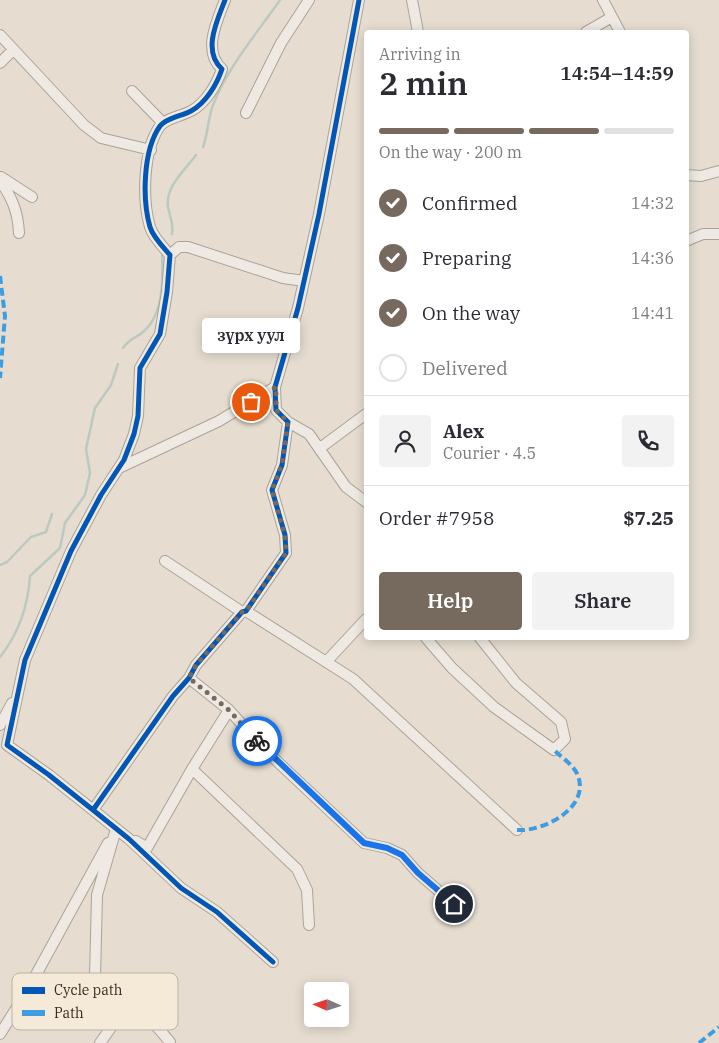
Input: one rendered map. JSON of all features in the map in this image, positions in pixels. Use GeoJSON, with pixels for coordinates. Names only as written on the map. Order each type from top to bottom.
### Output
{"type":"FeatureCollection","features":[{"type":"Feature","properties":{"kind":"street"},"geometry":{"type":"LineString","coordinates":[[225,0],[211,49],[214,62],[222,69],[216,86],[193,110],[164,123],[160,127],[150,150],[145,190],[150,228],[170,254],[167,292],[160,334],[140,368],[138,416],[134,434],[118,468],[101,494],[72,551],[25,660],[7,745],[93,810],[181,888],[217,912],[273,962]]}},
{"type":"Feature","properties":{"kind":"street"},"geometry":{"type":"LineString","coordinates":[[246,113],[281,43],[309,0]]}},
{"type":"Feature","properties":{"kind":"street"},"geometry":{"type":"LineString","coordinates":[[359,0],[334,137],[304,281],[276,387],[276,410],[288,422],[309,434],[346,487],[364,500]]}},
{"type":"Feature","properties":{"kind":"street"},"geometry":{"type":"LineString","coordinates":[[412,0],[418,30]]}},
{"type":"Feature","properties":{"kind":"street"},"geometry":{"type":"LineString","coordinates":[[603,0],[619,30]]}},
{"type":"Feature","properties":{"kind":"street"},"geometry":{"type":"LineString","coordinates":[[589,30],[612,17]]}},
{"type":"Feature","properties":{"kind":"street"},"geometry":{"type":"LineString","coordinates":[[0,35],[84,125],[101,138],[150,150]]}},
{"type":"Feature","properties":{"kind":"street"},"geometry":{"type":"LineString","coordinates":[[0,63],[13,50]]}},
{"type":"Feature","properties":{"kind":"street"},"geometry":{"type":"LineString","coordinates":[[132,91],[164,123]]}},
{"type":"Feature","properties":{"kind":"street"},"geometry":{"type":"LineString","coordinates":[[689,175],[701,176],[719,171]]}},
{"type":"Feature","properties":{"kind":"street"},"geometry":{"type":"LineString","coordinates":[[0,176],[32,197]]}},
{"type":"Feature","properties":{"kind":"street"},"geometry":{"type":"LineString","coordinates":[[0,181],[11,196],[19,219],[19,233]]}},
{"type":"Feature","properties":{"kind":"street"},"geometry":{"type":"LineString","coordinates":[[689,240],[703,234],[719,234]]}},
{"type":"Feature","properties":{"kind":"street"},"geometry":{"type":"LineString","coordinates":[[170,254],[179,247],[188,247],[283,278],[304,281]]}},
{"type":"Feature","properties":{"kind":"street"},"geometry":{"type":"LineString","coordinates":[[118,468],[219,421],[276,387]]}},
{"type":"Feature","properties":{"kind":"street"},"geometry":{"type":"LineString","coordinates":[[320,448],[364,415]]}},
{"type":"Feature","properties":{"kind":"street"},"geometry":{"type":"LineString","coordinates":[[93,810],[173,696],[189,678],[196,665],[244,612],[286,553],[285,536],[272,490],[282,464],[288,422]]}},
{"type":"Feature","properties":{"kind":"street"},"geometry":{"type":"LineString","coordinates":[[165,561],[353,679],[517,830]]}},
{"type":"Feature","properties":{"kind":"street"},"geometry":{"type":"LineString","coordinates":[[326,662],[364,621]]}},
{"type":"Feature","properties":{"kind":"street"},"geometry":{"type":"LineString","coordinates":[[428,640],[452,668],[494,707],[554,750],[565,739],[562,722],[516,683],[482,640]]}},
{"type":"Feature","properties":{"kind":"street"},"geometry":{"type":"LineString","coordinates":[[189,678],[229,710],[264,749],[364,843],[387,848],[402,855],[418,873],[464,913]]}},
{"type":"Feature","properties":{"kind":"street"},"geometry":{"type":"LineString","coordinates":[[0,725],[18,693]]}},
{"type":"Feature","properties":{"kind":"street"},"geometry":{"type":"LineString","coordinates":[[116,830],[147,848],[192,769],[229,710]]}},
{"type":"Feature","properties":{"kind":"street"},"geometry":{"type":"LineString","coordinates":[[192,769],[297,869],[307,890],[308,926]]}},
{"type":"Feature","properties":{"kind":"street"},"geometry":{"type":"LineString","coordinates":[[95,973],[97,895],[116,830]]}},
{"type":"Feature","properties":{"kind":"street"},"geometry":{"type":"LineString","coordinates":[[37,973],[116,830]]}},
{"type":"Feature","properties":{"kind":"street"},"geometry":{"type":"LineString","coordinates":[[0,1034],[12,1015]]}},
{"type":"Feature","properties":{"kind":"street"},"geometry":{"type":"LineString","coordinates":[[100,1043],[109,1030]]}},
{"type":"Feature","properties":{"kind":"street"},"geometry":{"type":"LineString","coordinates":[[160,1030],[170,1042]]}},
{"type":"Feature","properties":{"kind":"waterway"},"geometry":{"type":"LineString","coordinates":[[203,147],[211,110],[219,91],[243,51],[280,0]]}},
{"type":"Feature","properties":{"kind":"waterway"},"geometry":{"type":"LineString","coordinates":[[172,234],[168,207],[170,193],[177,179],[196,155]]}},
{"type":"Feature","properties":{"kind":"waterway"},"geometry":{"type":"LineString","coordinates":[[123,348],[151,324],[155,315],[161,295],[162,253]]}},
{"type":"Feature","properties":{"kind":"waterway"},"geometry":{"type":"LineString","coordinates":[[0,657],[12,639],[25,609],[30,576],[60,548],[65,523],[85,495],[90,473],[86,449],[95,408],[111,385],[118,364]]}},
{"type":"Feature","properties":{"kind":"waterway"},"geometry":{"type":"LineString","coordinates":[[0,565],[7,562],[31,537],[46,532],[52,514]]}},
{"type":"Feature","properties":{"kind":"marked path"},"geometry":{"type":"LineString","coordinates":[[0,276],[5,316],[0,378]]}},
{"type":"Feature","properties":{"kind":"marked path"},"geometry":{"type":"LineString","coordinates":[[517,830],[528,830],[551,822],[571,808],[577,798],[580,788],[578,776],[571,765],[554,750]]}},
{"type":"Feature","properties":{"kind":"marked path"},"geometry":{"type":"LineString","coordinates":[[699,1043],[719,1027]]}},
{"type":"Feature","properties":{"kind":"cycle path"},"geometry":{"type":"LineString","coordinates":[[93,810],[7,745],[25,660],[71,551],[101,495],[124,460],[134,434],[138,416],[140,368],[160,334],[167,292],[170,255],[151,231],[147,216],[145,189],[147,161],[154,136],[160,126],[166,121],[196,108],[210,93],[217,81],[222,69],[216,62],[212,45],[215,26],[225,0]]}},
{"type":"Feature","properties":{"kind":"cycle path"},"geometry":{"type":"LineString","coordinates":[[273,962],[217,912],[181,888],[129,839],[93,810],[173,696],[189,678],[196,665],[242,612],[246,611],[286,553],[285,535],[272,490],[282,465],[288,422],[276,410],[275,387],[298,308],[319,214],[359,0]]}},
{"type":"Feature","properties":{"kind":"way so far"},"geometry":{"type":"LineString","coordinates":[[251,402],[276,387],[276,410],[288,422],[282,464],[272,490],[285,536],[286,553],[246,611],[242,612],[196,665],[189,678],[229,710],[257,741]]}},
{"type":"Feature","properties":{"kind":"place","name":"зүрх уул"},"geometry":{"type":"Point","coordinates":[251,402]}},
{"type":"Feature","properties":{"kind":"route"},"geometry":{"type":"LineString","coordinates":[[257,741],[364,843],[387,848],[402,855],[418,873],[454,904]]}}]}
